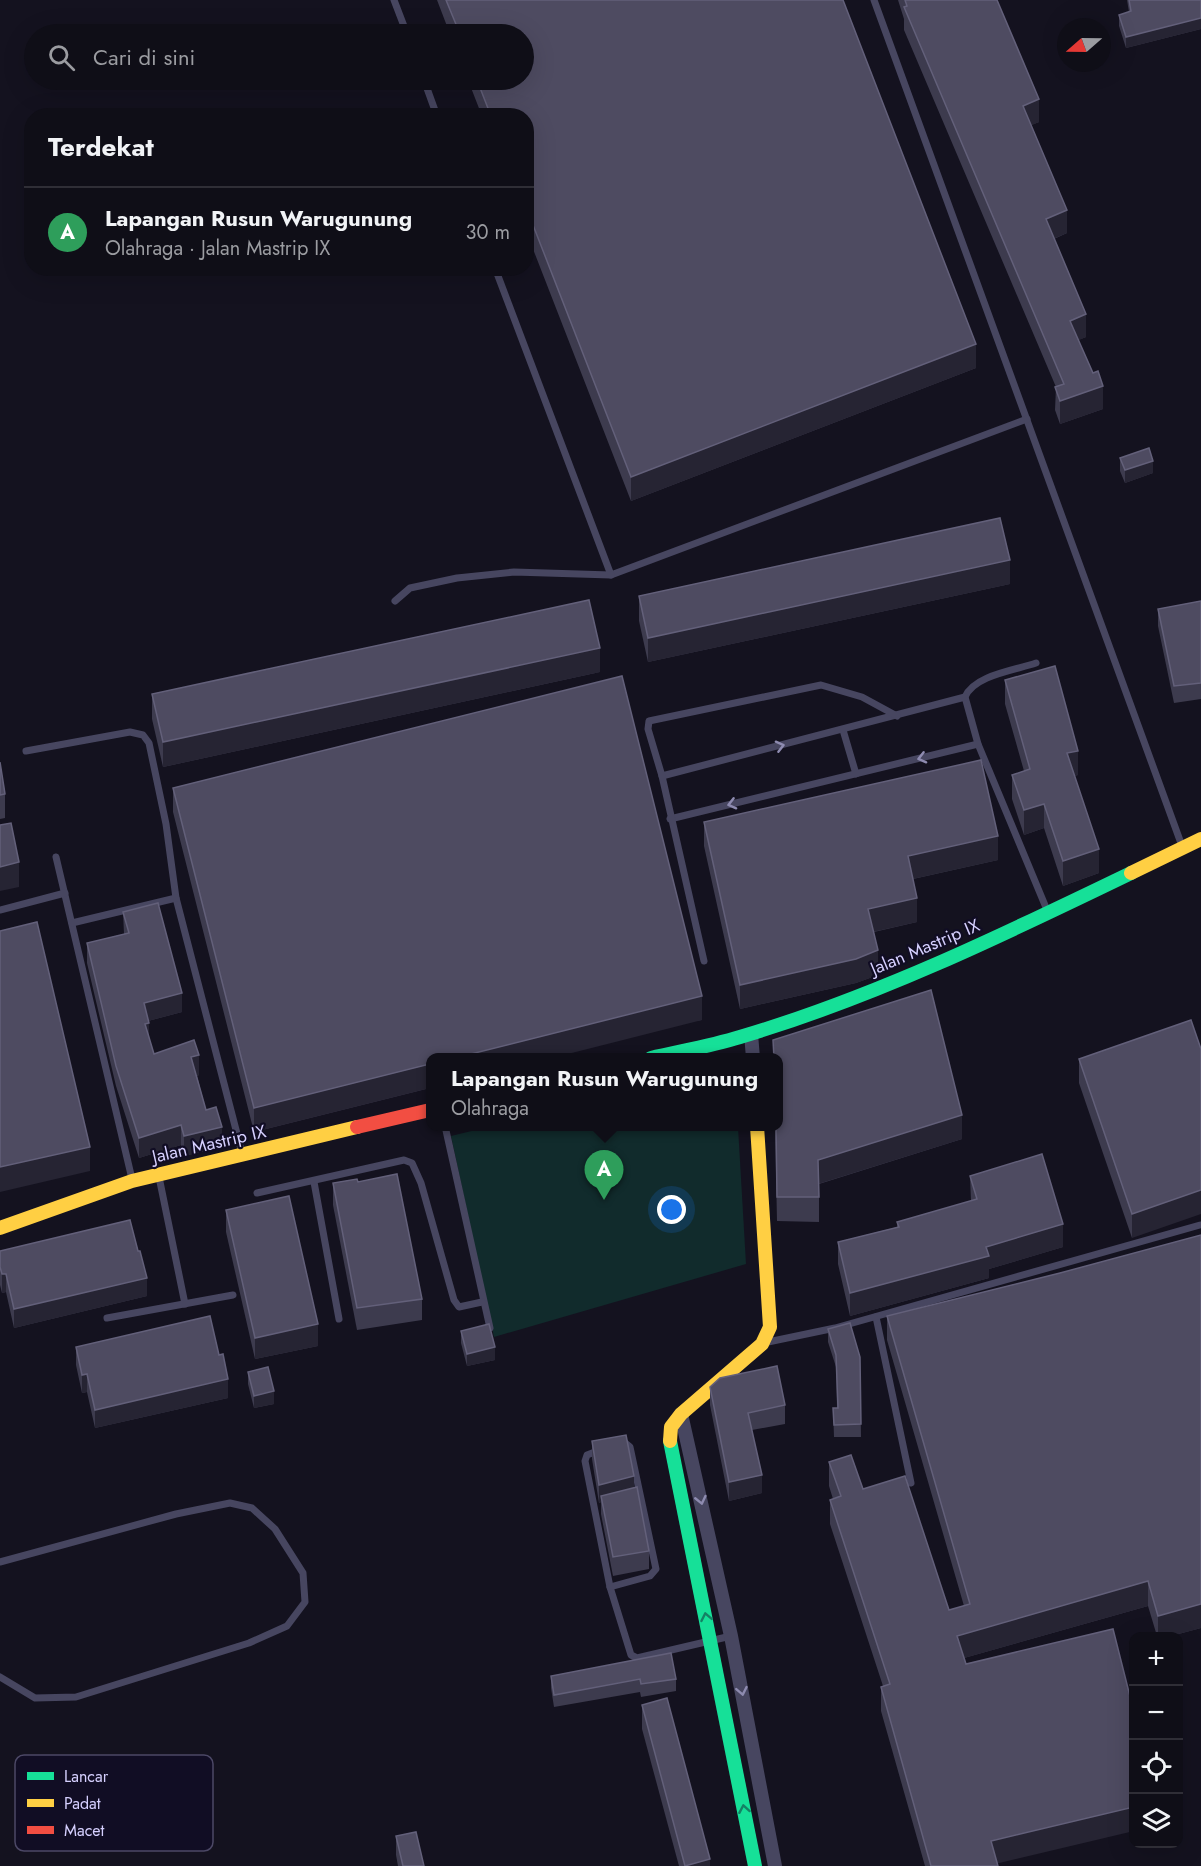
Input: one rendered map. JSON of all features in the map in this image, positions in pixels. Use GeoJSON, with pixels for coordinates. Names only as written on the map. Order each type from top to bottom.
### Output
{"type":"FeatureCollection","features":[{"type":"Feature","properties":{"kind":"street","name":"Jalan Mastrip IX"},"geometry":{"type":"LineString","coordinates":[[672,1053],[751,1034],[850,998],[1048,913],[1201,839]]}},
{"type":"Feature","properties":{"kind":"street"},"geometry":{"type":"LineString","coordinates":[[751,1034],[753,1053]]}},
{"type":"Feature","properties":{"kind":"street","name":"Jalan Mastrip IX"},"geometry":{"type":"LineString","coordinates":[[0,1228],[132,1180],[426,1111]]}},
{"type":"Feature","properties":{"kind":"street"},"geometry":{"type":"LineString","coordinates":[[755,1866],[670,1440],[671,1427],[681,1414],[762,1344],[769,1334],[772,1323],[767,1299],[757,1131]]}},
{"type":"Feature","properties":{"kind":"street"},"geometry":{"type":"LineString","coordinates":[[681,1414],[731,1636],[775,1866]]}},
{"type":"Feature","properties":{"kind":"lane"},"geometry":{"type":"LineString","coordinates":[[394,0],[403,24]]}},
{"type":"Feature","properties":{"kind":"lane"},"geometry":{"type":"LineString","coordinates":[[874,0],[1183,848]]}},
{"type":"Feature","properties":{"kind":"lane"},"geometry":{"type":"LineString","coordinates":[[428,90],[434,108]]}},
{"type":"Feature","properties":{"kind":"lane"},"geometry":{"type":"LineString","coordinates":[[498,276],[611,575]]}},
{"type":"Feature","properties":{"kind":"lane"},"geometry":{"type":"LineString","coordinates":[[395,601],[410,588],[457,578],[514,572],[611,575],[1027,419]]}},
{"type":"Feature","properties":{"kind":"lane"},"geometry":{"type":"LineString","coordinates":[[1036,663],[980,681],[968,690],[965,697],[978,744],[1048,913]]}},
{"type":"Feature","properties":{"kind":"lane"},"geometry":{"type":"LineString","coordinates":[[704,961],[662,776],[648,729],[649,721],[658,717],[821,685],[862,697],[897,716]]}},
{"type":"Feature","properties":{"kind":"lane"},"geometry":{"type":"LineString","coordinates":[[662,776],[965,697]]}},
{"type":"Feature","properties":{"kind":"lane"},"geometry":{"type":"LineString","coordinates":[[843,730],[856,774]]}},
{"type":"Feature","properties":{"kind":"lane"},"geometry":{"type":"LineString","coordinates":[[27,751],[130,732],[143,735],[149,743],[166,824],[176,898],[243,1154]]}},
{"type":"Feature","properties":{"kind":"lane"},"geometry":{"type":"LineString","coordinates":[[670,819],[978,744]]}},
{"type":"Feature","properties":{"kind":"lane"},"geometry":{"type":"LineString","coordinates":[[56,857],[132,1180]]}},
{"type":"Feature","properties":{"kind":"lane"},"geometry":{"type":"LineString","coordinates":[[0,910],[65,893]]}},
{"type":"Feature","properties":{"kind":"lane"},"geometry":{"type":"LineString","coordinates":[[72,923],[176,898]]}},
{"type":"Feature","properties":{"kind":"lane"},"geometry":{"type":"LineString","coordinates":[[446,1131],[482,1302],[490,1328]]}},
{"type":"Feature","properties":{"kind":"lane"},"geometry":{"type":"LineString","coordinates":[[257,1193],[404,1160],[412,1163],[421,1183],[454,1300],[459,1307],[482,1302]]}},
{"type":"Feature","properties":{"kind":"lane"},"geometry":{"type":"LineString","coordinates":[[158,1174],[185,1304]]}},
{"type":"Feature","properties":{"kind":"lane"},"geometry":{"type":"LineString","coordinates":[[314,1182],[339,1319]]}},
{"type":"Feature","properties":{"kind":"lane"},"geometry":{"type":"LineString","coordinates":[[762,1344],[876,1317],[1200,1225]]}},
{"type":"Feature","properties":{"kind":"lane"},"geometry":{"type":"LineString","coordinates":[[107,1318],[233,1296]]}},
{"type":"Feature","properties":{"kind":"lane"},"geometry":{"type":"LineString","coordinates":[[876,1317],[911,1483]]}},
{"type":"Feature","properties":{"kind":"lane"},"geometry":{"type":"LineString","coordinates":[[610,1587],[655,1573],[642,1498],[630,1448],[624,1442],[614,1445]]}},
{"type":"Feature","properties":{"kind":"lane"},"geometry":{"type":"LineString","coordinates":[[605,1449],[585,1458],[610,1587],[631,1655],[637,1658],[731,1636]]}},
{"type":"Feature","properties":{"kind":"lane"},"geometry":{"type":"LineString","coordinates":[[632,1501],[642,1498]]}},
{"type":"Feature","properties":{"kind":"lane"},"geometry":{"type":"LineString","coordinates":[[0,1562],[176,1514],[230,1503],[252,1508],[275,1530],[303,1573],[305,1602],[287,1626],[249,1644],[76,1697],[35,1698],[0,1677]]}},
{"type":"Feature","properties":{"kind":"lane"},"geometry":{"type":"LineString","coordinates":[[594,1510],[604,1508]]}},
{"type":"Feature","properties":{"kind":"green space"},"geometry":{"type":"Polygon","coordinates":[[[472,1131],[738,1131],[746,1264],[494,1337],[451,1136],[472,1131]]]}},
{"type":"Feature","properties":{"kind":"building"},"geometry":{"type":"Polygon","coordinates":[[[446,0],[843,0],[976,344],[631,477],[534,228],[534,108],[488,108],[481,90],[534,90],[534,24],[456,24],[446,0]]]}},
{"type":"Feature","properties":{"kind":"building"},"geometry":{"type":"Polygon","coordinates":[[[905,0],[997,0],[1039,99],[1023,106],[1067,210],[1046,219],[1086,314],[1070,321],[1093,373],[1098,371],[1103,386],[1060,401],[1055,387],[1064,384],[904,7],[907,6],[905,0]]]}},
{"type":"Feature","properties":{"kind":"building"},"geometry":{"type":"Polygon","coordinates":[[[1129,0],[1201,0],[1201,18],[1126,37],[1119,15],[1131,11],[1129,0]]]}},
{"type":"Feature","properties":{"kind":"building"},"geometry":{"type":"Polygon","coordinates":[[[1149,448],[1153,461],[1125,470],[1120,458],[1149,448]]]}},
{"type":"Feature","properties":{"kind":"building"},"geometry":{"type":"Polygon","coordinates":[[[1000,518],[1010,560],[648,638],[639,596],[1000,518]]]}},
{"type":"Feature","properties":{"kind":"building"},"geometry":{"type":"Polygon","coordinates":[[[589,600],[600,648],[163,742],[152,694],[589,600]]]}},
{"type":"Feature","properties":{"kind":"building"},"geometry":{"type":"Polygon","coordinates":[[[1201,601],[1201,683],[1174,686],[1158,609],[1201,601]]]}},
{"type":"Feature","properties":{"kind":"building"},"geometry":{"type":"Polygon","coordinates":[[[1055,666],[1078,751],[1067,753],[1099,849],[1063,861],[1044,804],[1024,810],[1012,775],[1030,769],[1005,680],[1055,666]]]}},
{"type":"Feature","properties":{"kind":"building"},"geometry":{"type":"Polygon","coordinates":[[[622,676],[702,996],[475,1053],[426,1053],[426,1065],[254,1108],[173,788],[622,676]]]}},
{"type":"Feature","properties":{"kind":"building"},"geometry":{"type":"Polygon","coordinates":[[[981,760],[998,836],[908,856],[917,898],[868,909],[878,950],[856,959],[740,985],[704,822],[981,760]]]}},
{"type":"Feature","properties":{"kind":"building"},"geometry":{"type":"Polygon","coordinates":[[[0,762],[5,794],[0,795],[0,762]]]}},
{"type":"Feature","properties":{"kind":"building"},"geometry":{"type":"Polygon","coordinates":[[[11,823],[19,862],[0,867],[0,825],[11,823]]]}},
{"type":"Feature","properties":{"kind":"building"},"geometry":{"type":"Polygon","coordinates":[[[158,903],[182,993],[144,1003],[149,1023],[145,1024],[154,1054],[194,1040],[199,1055],[191,1057],[206,1110],[216,1107],[222,1127],[184,1136],[181,1125],[139,1138],[116,1066],[87,943],[129,933],[123,912],[158,903]]]}},
{"type":"Feature","properties":{"kind":"building"},"geometry":{"type":"Polygon","coordinates":[[[37,922],[90,1147],[0,1167],[0,931],[37,922]]]}},
{"type":"Feature","properties":{"kind":"building"},"geometry":{"type":"Polygon","coordinates":[[[931,990],[962,1115],[818,1160],[819,1197],[777,1197],[776,1131],[783,1131],[783,1053],[774,1053],[773,1040],[931,990]]]}},
{"type":"Feature","properties":{"kind":"building"},"geometry":{"type":"Polygon","coordinates":[[[1191,1020],[1201,1049],[1201,1190],[1132,1214],[1079,1059],[1191,1020]]]}},
{"type":"Feature","properties":{"kind":"building"},"geometry":{"type":"Polygon","coordinates":[[[1042,1154],[1063,1224],[986,1247],[989,1256],[850,1293],[838,1242],[899,1227],[897,1222],[977,1199],[970,1176],[1042,1154]]]}},
{"type":"Feature","properties":{"kind":"building"},"geometry":{"type":"Polygon","coordinates":[[[397,1174],[422,1299],[357,1308],[333,1183],[357,1179],[358,1182],[397,1174]]]}},
{"type":"Feature","properties":{"kind":"building"},"geometry":{"type":"Polygon","coordinates":[[[289,1196],[318,1324],[255,1338],[226,1210],[289,1196]]]}},
{"type":"Feature","properties":{"kind":"building"},"geometry":{"type":"Polygon","coordinates":[[[130,1220],[147,1278],[14,1309],[6,1274],[2,1274],[0,1267],[0,1251],[130,1220]]]}},
{"type":"Feature","properties":{"kind":"building"},"geometry":{"type":"Polygon","coordinates":[[[1201,1235],[1201,1604],[1158,1616],[1148,1581],[957,1636],[966,1664],[1113,1629],[1129,1692],[1129,1808],[991,1841],[998,1866],[931,1866],[881,1687],[890,1684],[830,1500],[841,1496],[829,1462],[851,1455],[863,1489],[905,1476],[949,1610],[970,1604],[887,1316],[1201,1235]]]}},
{"type":"Feature","properties":{"kind":"building"},"geometry":{"type":"Polygon","coordinates":[[[210,1316],[219,1355],[223,1354],[228,1379],[95,1410],[87,1374],[82,1375],[76,1347],[210,1316]]]}},
{"type":"Feature","properties":{"kind":"building"},"geometry":{"type":"Polygon","coordinates":[[[850,1323],[860,1357],[861,1424],[834,1425],[833,1408],[838,1408],[836,1355],[828,1329],[850,1323]]]}},
{"type":"Feature","properties":{"kind":"building"},"geometry":{"type":"Polygon","coordinates":[[[489,1324],[495,1347],[467,1354],[461,1331],[489,1324]]]}},
{"type":"Feature","properties":{"kind":"building"},"geometry":{"type":"Polygon","coordinates":[[[777,1366],[785,1405],[748,1413],[762,1475],[729,1482],[710,1387],[720,1378],[777,1366]]]}},
{"type":"Feature","properties":{"kind":"building"},"geometry":{"type":"Polygon","coordinates":[[[268,1367],[274,1391],[254,1396],[248,1372],[268,1367]]]}},
{"type":"Feature","properties":{"kind":"building"},"geometry":{"type":"Polygon","coordinates":[[[626,1435],[634,1476],[599,1485],[592,1441],[626,1435]]]}},
{"type":"Feature","properties":{"kind":"building"},"geometry":{"type":"Polygon","coordinates":[[[637,1487],[649,1551],[613,1557],[601,1496],[637,1487]]]}},
{"type":"Feature","properties":{"kind":"building"},"geometry":{"type":"Polygon","coordinates":[[[671,1653],[676,1679],[641,1684],[640,1679],[554,1695],[551,1676],[671,1653]]]}},
{"type":"Feature","properties":{"kind":"building"},"geometry":{"type":"Polygon","coordinates":[[[667,1698],[710,1859],[685,1866],[642,1705],[667,1698]]]}},
{"type":"Feature","properties":{"kind":"building"},"geometry":{"type":"Polygon","coordinates":[[[416,1832],[424,1866],[403,1866],[396,1836],[416,1832]]]}},
{"type":"Feature","properties":{"kind":"traffic: fast"},"geometry":{"type":"LineString","coordinates":[[674,1053],[729,1040],[790,1021],[890,984],[988,941],[1131,873]]}},
{"type":"Feature","properties":{"kind":"traffic: fast"},"geometry":{"type":"LineString","coordinates":[[670,1441],[755,1866]]}},
{"type":"Feature","properties":{"kind":"traffic: slow"},"geometry":{"type":"LineString","coordinates":[[1131,873],[1201,839]]}},
{"type":"Feature","properties":{"kind":"traffic: slow"},"geometry":{"type":"LineString","coordinates":[[0,1228],[132,1181],[357,1127]]}},
{"type":"Feature","properties":{"kind":"traffic: slow"},"geometry":{"type":"LineString","coordinates":[[670,1441],[671,1427],[681,1414],[762,1344],[770,1327],[757,1131]]}},
{"type":"Feature","properties":{"kind":"traffic: jam"},"geometry":{"type":"LineString","coordinates":[[357,1127],[426,1111]]}},
{"type":"Feature","properties":{"kind":"place","name":"Lapangan Rusun Warugunung"},"geometry":{"type":"Point","coordinates":[604,1200]}}]}
